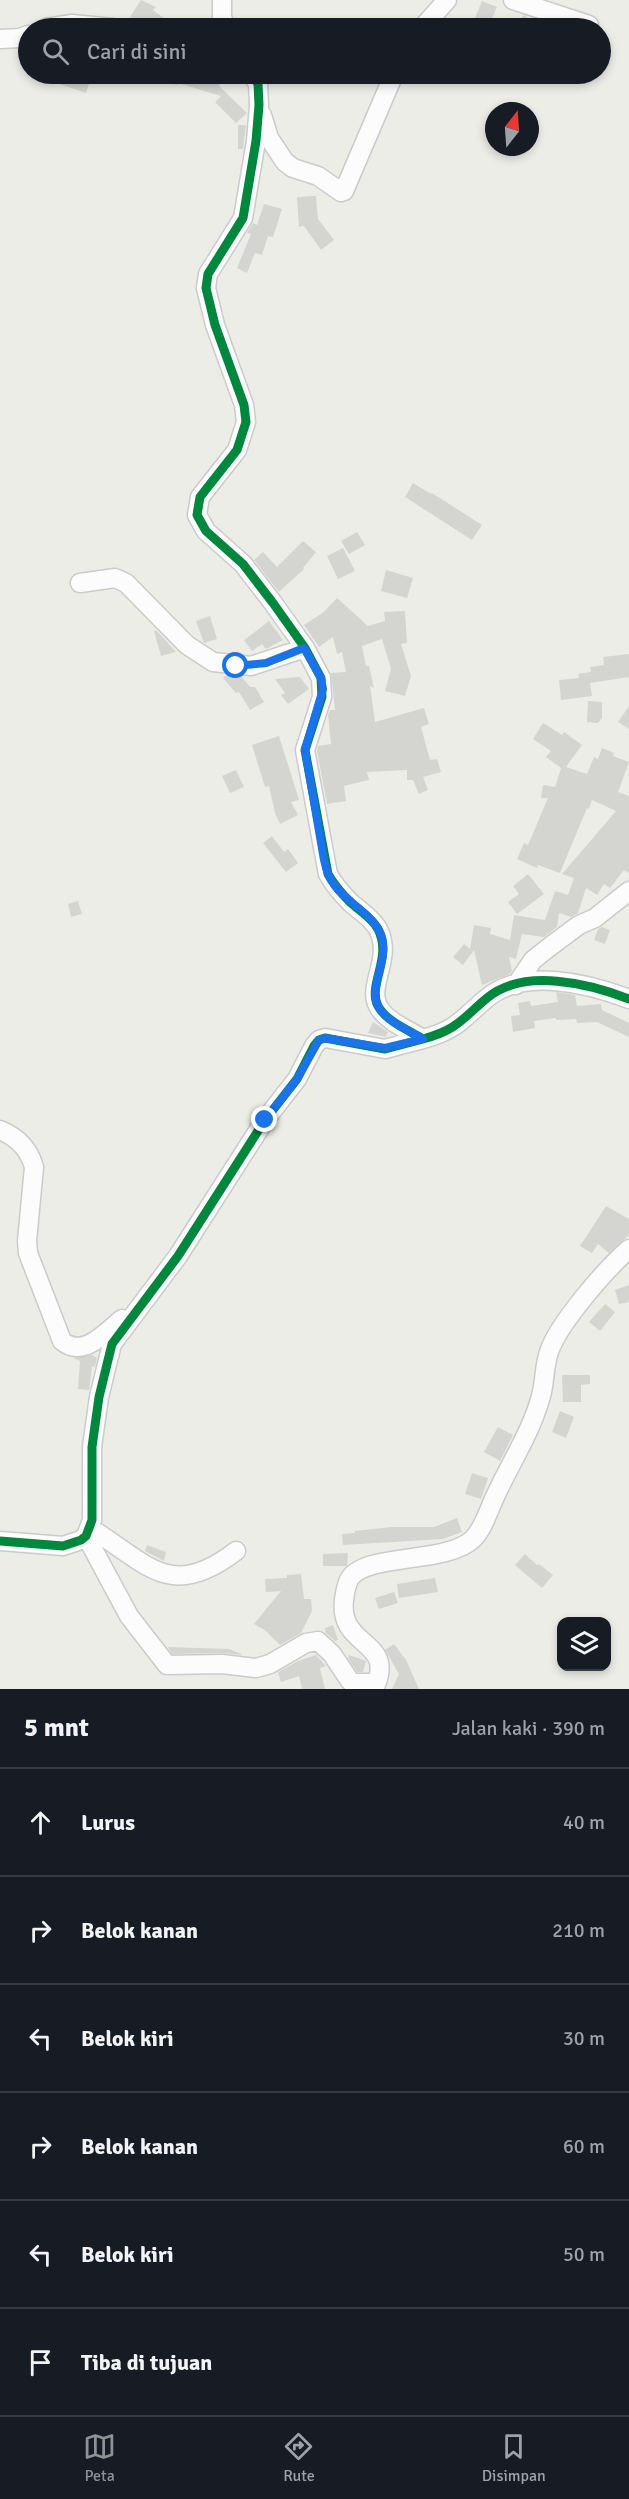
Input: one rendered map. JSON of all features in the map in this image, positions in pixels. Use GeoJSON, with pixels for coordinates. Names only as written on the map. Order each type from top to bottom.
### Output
{"type":"FeatureCollection","features":[{"type":"Feature","properties":{"kind":"street"},"geometry":{"type":"LineString","coordinates":[[222,0],[222,18]]}},
{"type":"Feature","properties":{"kind":"street"},"geometry":{"type":"LineString","coordinates":[[432,18],[447,0]]}},
{"type":"Feature","properties":{"kind":"street"},"geometry":{"type":"LineString","coordinates":[[513,0],[568,18]]}},
{"type":"Feature","properties":{"kind":"street"},"geometry":{"type":"LineString","coordinates":[[0,39],[18,39]]}},
{"type":"Feature","properties":{"kind":"street"},"geometry":{"type":"LineString","coordinates":[[258,84],[256,141],[243,218],[208,274],[206,288],[215,325],[244,405],[246,422],[237,450],[200,497],[197,515],[206,531],[243,564],[304,648],[321,678],[323,689],[305,750],[328,874],[335,886],[377,926],[382,938],[384,951],[375,995],[378,1006],[393,1021],[423,1039]]}},
{"type":"Feature","properties":{"kind":"street"},"geometry":{"type":"LineString","coordinates":[[259,105],[269,138],[285,162],[294,168],[318,176],[341,192],[344,191],[390,84]]}},
{"type":"Feature","properties":{"kind":"street"},"geometry":{"type":"LineString","coordinates":[[80,583],[115,578],[126,583],[187,645],[213,662],[251,666],[266,663],[304,648]]}},
{"type":"Feature","properties":{"kind":"street"},"geometry":{"type":"LineString","coordinates":[[596,918],[629,891]]}},
{"type":"Feature","properties":{"kind":"street"},"geometry":{"type":"LineString","coordinates":[[516,985],[534,960],[579,926],[596,918],[629,910]]}},
{"type":"Feature","properties":{"kind":"street"},"geometry":{"type":"LineString","coordinates":[[0,1541],[63,1546],[81,1540],[88,1532],[92,1520],[92,1447],[105,1366],[112,1344],[138,1306],[178,1256],[265,1120],[297,1079],[319,1040],[325,1038],[385,1048],[423,1039],[452,1029],[489,996],[516,985],[559,981],[581,984],[629,999]]}},
{"type":"Feature","properties":{"kind":"street"},"geometry":{"type":"LineString","coordinates":[[0,1130],[23,1144],[34,1167],[27,1241],[28,1253],[62,1341],[69,1347],[83,1347],[92,1343],[138,1306]]}},
{"type":"Feature","properties":{"kind":"street"},"geometry":{"type":"LineString","coordinates":[[88,1532],[129,1616],[166,1665],[222,1664],[256,1668],[270,1664],[306,1643],[318,1641],[332,1654],[350,1681],[375,1686],[381,1667],[378,1659],[345,1623],[343,1610],[350,1579],[359,1569],[372,1564],[443,1552],[462,1547],[473,1539],[486,1518],[535,1415],[542,1394],[548,1352],[556,1335],[595,1284],[629,1249]]}},
{"type":"Feature","properties":{"kind":"street"},"geometry":{"type":"LineString","coordinates":[[88,1532],[154,1570],[169,1575],[210,1569],[236,1551]]}},
{"type":"Feature","properties":{"kind":"building"},"geometry":{"type":"Polygon","coordinates":[[[141,0],[156,7],[153,10],[163,18],[132,18],[130,17],[141,0]]]}},
{"type":"Feature","properties":{"kind":"building"},"geometry":{"type":"Polygon","coordinates":[[[482,1],[497,7],[492,18],[475,18],[482,1]]]}},
{"type":"Feature","properties":{"kind":"building"},"geometry":{"type":"Polygon","coordinates":[[[60,84],[89,84],[86,93],[60,84]]]}},
{"type":"Feature","properties":{"kind":"building"},"geometry":{"type":"Polygon","coordinates":[[[181,84],[220,84],[219,86],[247,113],[236,123],[215,102],[221,96],[181,84]]]}},
{"type":"Feature","properties":{"kind":"building"},"geometry":{"type":"Polygon","coordinates":[[[238,125],[246,125],[243,149],[238,149],[238,125]]]}},
{"type":"Feature","properties":{"kind":"building"},"geometry":{"type":"Polygon","coordinates":[[[316,196],[318,219],[334,240],[321,250],[304,226],[299,227],[297,197],[316,196]]]}},
{"type":"Feature","properties":{"kind":"building"},"geometry":{"type":"Polygon","coordinates":[[[264,204],[282,209],[273,237],[268,236],[262,255],[255,253],[247,273],[237,268],[251,234],[247,233],[253,223],[257,225],[264,204]]]}},
{"type":"Feature","properties":{"kind":"building"},"geometry":{"type":"Polygon","coordinates":[[[413,483],[482,525],[472,540],[405,497],[413,483]]]}},
{"type":"Feature","properties":{"kind":"building"},"geometry":{"type":"Polygon","coordinates":[[[357,532],[365,545],[349,554],[341,541],[357,532]]]}},
{"type":"Feature","properties":{"kind":"building"},"geometry":{"type":"Polygon","coordinates":[[[303,541],[316,552],[304,569],[279,592],[254,560],[263,552],[277,567],[303,541]]]}},
{"type":"Feature","properties":{"kind":"building"},"geometry":{"type":"Polygon","coordinates":[[[343,548],[355,571],[338,579],[327,556],[343,548]]]}},
{"type":"Feature","properties":{"kind":"building"},"geometry":{"type":"Polygon","coordinates":[[[386,570],[413,578],[407,598],[381,591],[386,570]]]}},
{"type":"Feature","properties":{"kind":"building"},"geometry":{"type":"Polygon","coordinates":[[[337,598],[368,626],[385,621],[384,612],[405,611],[407,643],[401,644],[411,676],[405,696],[385,691],[391,669],[382,639],[362,646],[374,688],[370,686],[375,722],[424,708],[429,724],[421,727],[430,760],[437,759],[441,772],[423,777],[428,790],[419,794],[413,780],[407,780],[407,770],[367,772],[369,780],[344,786],[346,801],[327,804],[317,751],[318,746],[331,744],[328,715],[330,710],[335,710],[331,673],[346,672],[342,652],[337,654],[333,637],[319,647],[304,625],[324,612],[337,598]]]}},
{"type":"Feature","properties":{"kind":"building"},"geometry":{"type":"Polygon","coordinates":[[[210,616],[217,639],[204,643],[196,621],[210,616]]]}},
{"type":"Feature","properties":{"kind":"building"},"geometry":{"type":"Polygon","coordinates":[[[269,621],[283,640],[266,649],[262,644],[252,651],[244,640],[269,621]]]}},
{"type":"Feature","properties":{"kind":"building"},"geometry":{"type":"Polygon","coordinates":[[[154,631],[157,631],[176,652],[161,656],[154,631]]]}},
{"type":"Feature","properties":{"kind":"building"},"geometry":{"type":"Polygon","coordinates":[[[629,654],[629,677],[590,683],[592,696],[561,700],[559,680],[579,678],[578,674],[591,672],[590,667],[604,665],[603,657],[629,654]]]}},
{"type":"Feature","properties":{"kind":"building"},"geometry":{"type":"Polygon","coordinates":[[[227,675],[241,676],[250,687],[255,687],[264,702],[250,710],[239,692],[236,693],[223,678],[227,675]]]}},
{"type":"Feature","properties":{"kind":"building"},"geometry":{"type":"Polygon","coordinates":[[[300,677],[309,689],[288,704],[281,695],[285,693],[275,679],[300,677]]]}},
{"type":"Feature","properties":{"kind":"building"},"geometry":{"type":"Polygon","coordinates":[[[588,701],[602,702],[602,718],[598,723],[587,722],[588,701]]]}},
{"type":"Feature","properties":{"kind":"building"},"geometry":{"type":"Polygon","coordinates":[[[629,706],[629,729],[618,722],[629,706]]]}},
{"type":"Feature","properties":{"kind":"building"},"geometry":{"type":"Polygon","coordinates":[[[543,723],[562,735],[564,732],[582,745],[566,767],[587,774],[594,757],[598,759],[602,748],[614,753],[613,756],[629,762],[618,792],[629,796],[629,873],[624,870],[610,888],[604,884],[597,895],[586,888],[578,913],[571,917],[559,913],[557,927],[544,937],[522,934],[516,959],[509,957],[512,971],[510,974],[482,985],[474,950],[463,965],[453,957],[464,944],[470,949],[474,925],[491,928],[490,934],[510,940],[514,915],[545,920],[555,891],[568,895],[574,878],[562,874],[616,811],[592,800],[560,873],[538,865],[537,868],[517,859],[524,843],[528,845],[548,798],[541,798],[543,785],[555,787],[561,768],[546,757],[551,751],[533,739],[543,723]]]}},
{"type":"Feature","properties":{"kind":"building"},"geometry":{"type":"Polygon","coordinates":[[[279,736],[299,800],[291,802],[298,815],[280,824],[269,786],[265,787],[252,745],[279,736]]]}},
{"type":"Feature","properties":{"kind":"building"},"geometry":{"type":"Polygon","coordinates":[[[236,770],[244,787],[230,793],[222,776],[236,770]]]}},
{"type":"Feature","properties":{"kind":"building"},"geometry":{"type":"Polygon","coordinates":[[[272,836],[284,852],[288,849],[298,863],[286,872],[263,843],[272,836]]]}},
{"type":"Feature","properties":{"kind":"building"},"geometry":{"type":"Polygon","coordinates":[[[528,874],[544,894],[517,914],[508,902],[519,894],[513,886],[528,874]]]}},
{"type":"Feature","properties":{"kind":"building"},"geometry":{"type":"Polygon","coordinates":[[[78,901],[82,914],[71,917],[68,904],[78,901]]]}},
{"type":"Feature","properties":{"kind":"building"},"geometry":{"type":"Polygon","coordinates":[[[602,927],[610,930],[605,944],[594,940],[598,929],[602,927]]]}},
{"type":"Feature","properties":{"kind":"building"},"geometry":{"type":"Polygon","coordinates":[[[556,992],[575,995],[577,1006],[601,1004],[602,1010],[629,1023],[629,1037],[597,1022],[577,1023],[576,1019],[556,1020],[556,1018],[534,1021],[535,1028],[513,1032],[511,1016],[520,1015],[518,1003],[530,1001],[531,1006],[558,1002],[556,992]]]}},
{"type":"Feature","properties":{"kind":"building"},"geometry":{"type":"Polygon","coordinates":[[[373,1022],[388,1032],[386,1037],[368,1033],[373,1022]]]}},
{"type":"Feature","properties":{"kind":"building"},"geometry":{"type":"Polygon","coordinates":[[[606,1206],[629,1219],[629,1235],[609,1253],[598,1244],[592,1253],[580,1246],[606,1206]]]}},
{"type":"Feature","properties":{"kind":"building"},"geometry":{"type":"Polygon","coordinates":[[[629,1285],[629,1302],[619,1304],[615,1290],[629,1285]]]}},
{"type":"Feature","properties":{"kind":"building"},"geometry":{"type":"Polygon","coordinates":[[[605,1304],[615,1312],[600,1331],[589,1322],[605,1304]]]}},
{"type":"Feature","properties":{"kind":"building"},"geometry":{"type":"Polygon","coordinates":[[[92,1355],[97,1358],[95,1367],[92,1366],[89,1390],[78,1389],[80,1361],[73,1358],[92,1355]]]}},
{"type":"Feature","properties":{"kind":"building"},"geometry":{"type":"Polygon","coordinates":[[[562,1375],[590,1375],[590,1384],[581,1385],[581,1402],[563,1402],[562,1375]]]}},
{"type":"Feature","properties":{"kind":"building"},"geometry":{"type":"Polygon","coordinates":[[[560,1411],[574,1417],[566,1438],[552,1432],[560,1411]]]}},
{"type":"Feature","properties":{"kind":"building"},"geometry":{"type":"Polygon","coordinates":[[[498,1427],[513,1435],[500,1461],[484,1452],[498,1427]]]}},
{"type":"Feature","properties":{"kind":"building"},"geometry":{"type":"Polygon","coordinates":[[[472,1473],[488,1478],[481,1499],[465,1494],[472,1473]]]}},
{"type":"Feature","properties":{"kind":"building"},"geometry":{"type":"Polygon","coordinates":[[[457,1518],[462,1532],[443,1539],[343,1545],[342,1534],[392,1527],[434,1527],[457,1518]]]}},
{"type":"Feature","properties":{"kind":"building"},"geometry":{"type":"Polygon","coordinates":[[[147,1545],[166,1552],[164,1561],[145,1551],[147,1545]]]}},
{"type":"Feature","properties":{"kind":"building"},"geometry":{"type":"Polygon","coordinates":[[[348,1553],[347,1566],[323,1566],[323,1554],[348,1553]]]}},
{"type":"Feature","properties":{"kind":"building"},"geometry":{"type":"Polygon","coordinates":[[[525,1554],[553,1575],[542,1588],[515,1565],[525,1554]]]}},
{"type":"Feature","properties":{"kind":"building"},"geometry":{"type":"Polygon","coordinates":[[[301,1574],[304,1599],[311,1599],[312,1611],[301,1633],[280,1645],[266,1631],[254,1624],[281,1591],[266,1592],[265,1579],[287,1578],[287,1575],[301,1574]]]}},
{"type":"Feature","properties":{"kind":"building"},"geometry":{"type":"Polygon","coordinates":[[[435,1578],[438,1592],[399,1598],[397,1584],[435,1578]]]}},
{"type":"Feature","properties":{"kind":"building"},"geometry":{"type":"Polygon","coordinates":[[[394,1592],[398,1603],[379,1609],[375,1598],[394,1592]]]}},
{"type":"Feature","properties":{"kind":"building"},"geometry":{"type":"Polygon","coordinates":[[[333,1625],[338,1640],[335,1641],[326,1633],[325,1628],[333,1625]]]}},
{"type":"Feature","properties":{"kind":"building"},"geometry":{"type":"Polygon","coordinates":[[[394,1644],[406,1660],[419,1689],[392,1689],[399,1674],[385,1650],[394,1644]]]}},
{"type":"Feature","properties":{"kind":"building"},"geometry":{"type":"Polygon","coordinates":[[[168,1647],[229,1649],[244,1655],[172,1654],[168,1647]]]}},
{"type":"Feature","properties":{"kind":"building"},"geometry":{"type":"Polygon","coordinates":[[[316,1655],[326,1666],[320,1668],[325,1689],[302,1689],[299,1676],[281,1682],[278,1672],[298,1661],[316,1655]]]}},
{"type":"Feature","properties":{"kind":"building"},"geometry":{"type":"Polygon","coordinates":[[[349,1655],[366,1661],[363,1672],[357,1672],[348,1658],[349,1655]]]}},
{"type":"Feature","properties":{"kind":"cycle path"},"geometry":{"type":"LineString","coordinates":[[258,84],[256,141],[243,218],[208,274],[206,288],[215,325],[244,405],[246,422],[237,450],[200,497],[197,515],[206,531],[243,564],[273,603],[305,648],[321,678],[322,697],[305,750],[328,874],[344,896],[373,921],[382,940],[382,961],[375,989],[378,1006],[392,1021],[423,1039],[452,1028],[487,998],[519,983],[557,981],[596,988],[629,999]]}},
{"type":"Feature","properties":{"kind":"cycle path"},"geometry":{"type":"LineString","coordinates":[[0,1541],[63,1546],[86,1536],[92,1520],[92,1447],[99,1397],[112,1344],[178,1256],[265,1120],[297,1079],[319,1040],[325,1038],[385,1049],[423,1039]]}},
{"type":"Feature","properties":{"kind":"route"},"geometry":{"type":"LineString","coordinates":[[236,666],[266,663],[304,648],[317,670],[323,689],[305,750],[328,874],[335,886],[351,903],[364,912],[377,926],[382,938],[384,951],[375,995],[378,1006],[393,1021],[423,1039],[404,1046],[385,1048],[362,1046],[325,1038],[319,1040],[297,1079],[265,1120]]}}]}
